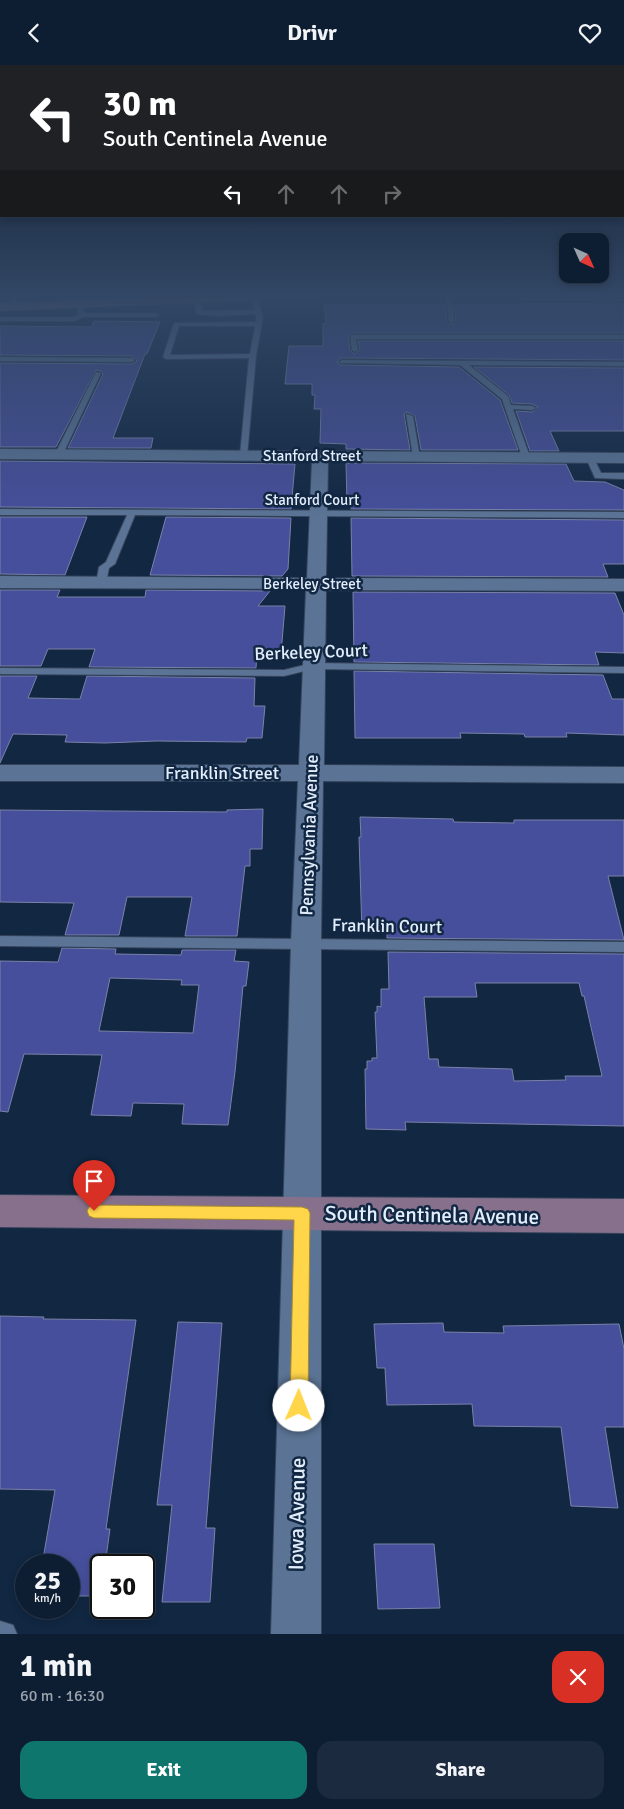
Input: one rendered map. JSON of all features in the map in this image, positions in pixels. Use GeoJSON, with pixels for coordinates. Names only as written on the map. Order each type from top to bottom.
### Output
{"type":"FeatureCollection","features":[{"type":"Feature","properties":{"kind":"street","name":"Stanford Street"},"geometry":{"type":"LineString","coordinates":[[0,454],[624,458]]}},
{"type":"Feature","properties":{"kind":"street","name":"Pennsylvania Avenue"},"geometry":{"type":"LineString","coordinates":[[302,1213],[306,944],[320,456]]}},
{"type":"Feature","properties":{"kind":"street","name":"Berkeley Street"},"geometry":{"type":"LineString","coordinates":[[0,582],[624,585]]}},
{"type":"Feature","properties":{"kind":"street","name":"Franklin Street"},"geometry":{"type":"LineString","coordinates":[[0,773],[624,775]]}},
{"type":"Feature","properties":{"kind":"street","name":"South Centinela Avenue"},"geometry":{"type":"LineString","coordinates":[[0,1211],[624,1217]]}},
{"type":"Feature","properties":{"kind":"street","name":"Iowa Avenue"},"geometry":{"type":"LineString","coordinates":[[296,1634],[302,1213]]}},
{"type":"Feature","properties":{"kind":"lane"},"geometry":{"type":"LineString","coordinates":[[244,455],[252,370]]}},
{"type":"Feature","properties":{"kind":"lane"},"geometry":{"type":"LineString","coordinates":[[471,370],[505,398],[526,457]]}},
{"type":"Feature","properties":{"kind":"lane"},"geometry":{"type":"LineString","coordinates":[[59,455],[98,373]]}},
{"type":"Feature","properties":{"kind":"lane"},"geometry":{"type":"LineString","coordinates":[[508,407],[532,408]]}},
{"type":"Feature","properties":{"kind":"lane"},"geometry":{"type":"LineString","coordinates":[[409,416],[417,456]]}},
{"type":"Feature","properties":{"kind":"lane"},"geometry":{"type":"LineString","coordinates":[[590,458],[598,476],[624,476]]}},
{"type":"Feature","properties":{"kind":"lane","name":"Stanford Court"},"geometry":{"type":"LineString","coordinates":[[0,512],[624,515]]}},
{"type":"Feature","properties":{"kind":"lane"},"geometry":{"type":"LineString","coordinates":[[101,583],[104,567],[110,564],[132,513]]}},
{"type":"Feature","properties":{"kind":"lane","name":"Berkeley Court"},"geometry":{"type":"LineString","coordinates":[[0,671],[284,673],[313,666],[624,670]]}},
{"type":"Feature","properties":{"kind":"lane","name":"Franklin Court"},"geometry":{"type":"LineString","coordinates":[[0,941],[624,947]]}},
{"type":"Feature","properties":{"kind":"building"},"geometry":{"type":"Polygon","coordinates":[[[0,370],[96,370],[56,447],[0,447],[0,370]]]}},
{"type":"Feature","properties":{"kind":"building"},"geometry":{"type":"Polygon","coordinates":[[[97,370],[139,370],[113,438],[153,438],[151,448],[68,448],[103,374],[97,370]]]}},
{"type":"Feature","properties":{"kind":"building"},"geometry":{"type":"Polygon","coordinates":[[[286,370],[463,370],[500,400],[518,450],[421,450],[415,416],[407,412],[404,414],[410,450],[346,449],[346,444],[320,443],[321,409],[314,409],[315,395],[312,395],[312,384],[285,384],[286,370]]]}},
{"type":"Feature","properties":{"kind":"building"},"geometry":{"type":"Polygon","coordinates":[[[478,370],[624,370],[624,431],[550,431],[559,451],[530,451],[516,411],[532,412],[538,407],[532,404],[512,403],[509,395],[478,370]]]}},
{"type":"Feature","properties":{"kind":"building"},"geometry":{"type":"Polygon","coordinates":[[[0,461],[295,464],[291,509],[0,507],[0,461]]]}},
{"type":"Feature","properties":{"kind":"building"},"geometry":{"type":"Polygon","coordinates":[[[346,463],[566,464],[574,481],[605,482],[624,490],[624,510],[351,509],[351,502],[347,502],[346,463]]]}},
{"type":"Feature","properties":{"kind":"building"},"geometry":{"type":"Polygon","coordinates":[[[0,517],[87,517],[65,575],[0,574],[0,517]]]}},
{"type":"Feature","properties":{"kind":"building"},"geometry":{"type":"Polygon","coordinates":[[[166,517],[291,518],[288,569],[282,576],[150,575],[166,517]]]}},
{"type":"Feature","properties":{"kind":"building"},"geometry":{"type":"Polygon","coordinates":[[[351,518],[624,520],[624,564],[603,564],[608,577],[352,576],[351,518]]]}},
{"type":"Feature","properties":{"kind":"building"},"geometry":{"type":"Polygon","coordinates":[[[0,590],[60,590],[57,597],[145,597],[146,590],[270,591],[258,606],[285,606],[281,654],[257,654],[256,668],[89,667],[95,649],[48,649],[41,666],[0,666],[0,590]]]}},
{"type":"Feature","properties":{"kind":"building"},"geometry":{"type":"Polygon","coordinates":[[[353,592],[615,593],[624,615],[624,653],[595,652],[599,665],[354,662],[353,592]]]}},
{"type":"Feature","properties":{"kind":"building"},"geometry":{"type":"Polygon","coordinates":[[[354,671],[603,675],[612,699],[624,699],[624,735],[566,733],[567,737],[525,737],[524,734],[460,733],[461,738],[355,738],[354,671]]]}},
{"type":"Feature","properties":{"kind":"building"},"geometry":{"type":"Polygon","coordinates":[[[0,676],[37,676],[28,698],[80,699],[87,676],[255,678],[254,706],[265,706],[262,738],[247,738],[246,742],[156,741],[105,743],[65,742],[67,735],[13,734],[0,763],[0,676]]]}},
{"type":"Feature","properties":{"kind":"building"},"geometry":{"type":"Polygon","coordinates":[[[263,809],[262,849],[250,849],[250,866],[245,866],[237,936],[185,936],[192,897],[127,897],[119,935],[65,935],[74,903],[0,902],[0,810],[227,812],[227,810],[263,809]]]}},
{"type":"Feature","properties":{"kind":"building"},"geometry":{"type":"Polygon","coordinates":[[[360,817],[453,819],[454,822],[514,823],[514,820],[624,820],[624,876],[608,876],[624,940],[387,938],[387,933],[362,933],[360,817]]]}},
{"type":"Feature","properties":{"kind":"building"},"geometry":{"type":"Polygon","coordinates":[[[62,948],[116,949],[115,954],[181,955],[182,950],[236,950],[234,961],[249,962],[246,986],[243,986],[228,1125],[182,1124],[184,1104],[133,1103],[131,1116],[91,1115],[102,1055],[24,1054],[8,1112],[0,1111],[0,961],[58,962],[62,948]],[[110,978],[99,1031],[193,1033],[199,985],[181,985],[182,980],[110,978]]]}},
{"type":"Feature","properties":{"kind":"building"},"geometry":{"type":"Polygon","coordinates":[[[388,952],[624,954],[624,1126],[405,1122],[406,1130],[366,1129],[365,1069],[367,1069],[367,1061],[377,1058],[375,1012],[377,1012],[377,1006],[381,1007],[381,989],[389,989],[388,952]],[[475,983],[477,997],[424,997],[429,1059],[438,1059],[439,1067],[512,1069],[514,1081],[566,1080],[565,1076],[602,1076],[584,996],[582,996],[579,983],[475,983]]]}},
{"type":"Feature","properties":{"kind":"building"},"geometry":{"type":"Polygon","coordinates":[[[0,1316],[44,1317],[43,1319],[136,1320],[106,1529],[110,1529],[107,1554],[90,1554],[90,1596],[80,1596],[80,1554],[44,1554],[55,1490],[0,1489],[0,1316]]]}},
{"type":"Feature","properties":{"kind":"building"},"geometry":{"type":"Polygon","coordinates":[[[178,1322],[222,1323],[206,1528],[215,1528],[210,1602],[162,1602],[172,1505],[157,1505],[178,1322]]]}},
{"type":"Feature","properties":{"kind":"building"},"geometry":{"type":"Polygon","coordinates":[[[443,1323],[444,1332],[504,1333],[503,1326],[619,1324],[624,1349],[624,1427],[605,1427],[618,1508],[571,1506],[561,1427],[474,1426],[472,1404],[387,1405],[385,1368],[377,1368],[374,1324],[443,1323]]]}},
{"type":"Feature","properties":{"kind":"building"},"geometry":{"type":"Polygon","coordinates":[[[374,1544],[434,1544],[440,1608],[378,1609],[374,1544]]]}},
{"type":"Feature","properties":{"kind":"route"},"geometry":{"type":"LineString","coordinates":[[94,1211],[302,1213],[299,1406]]}}]}
